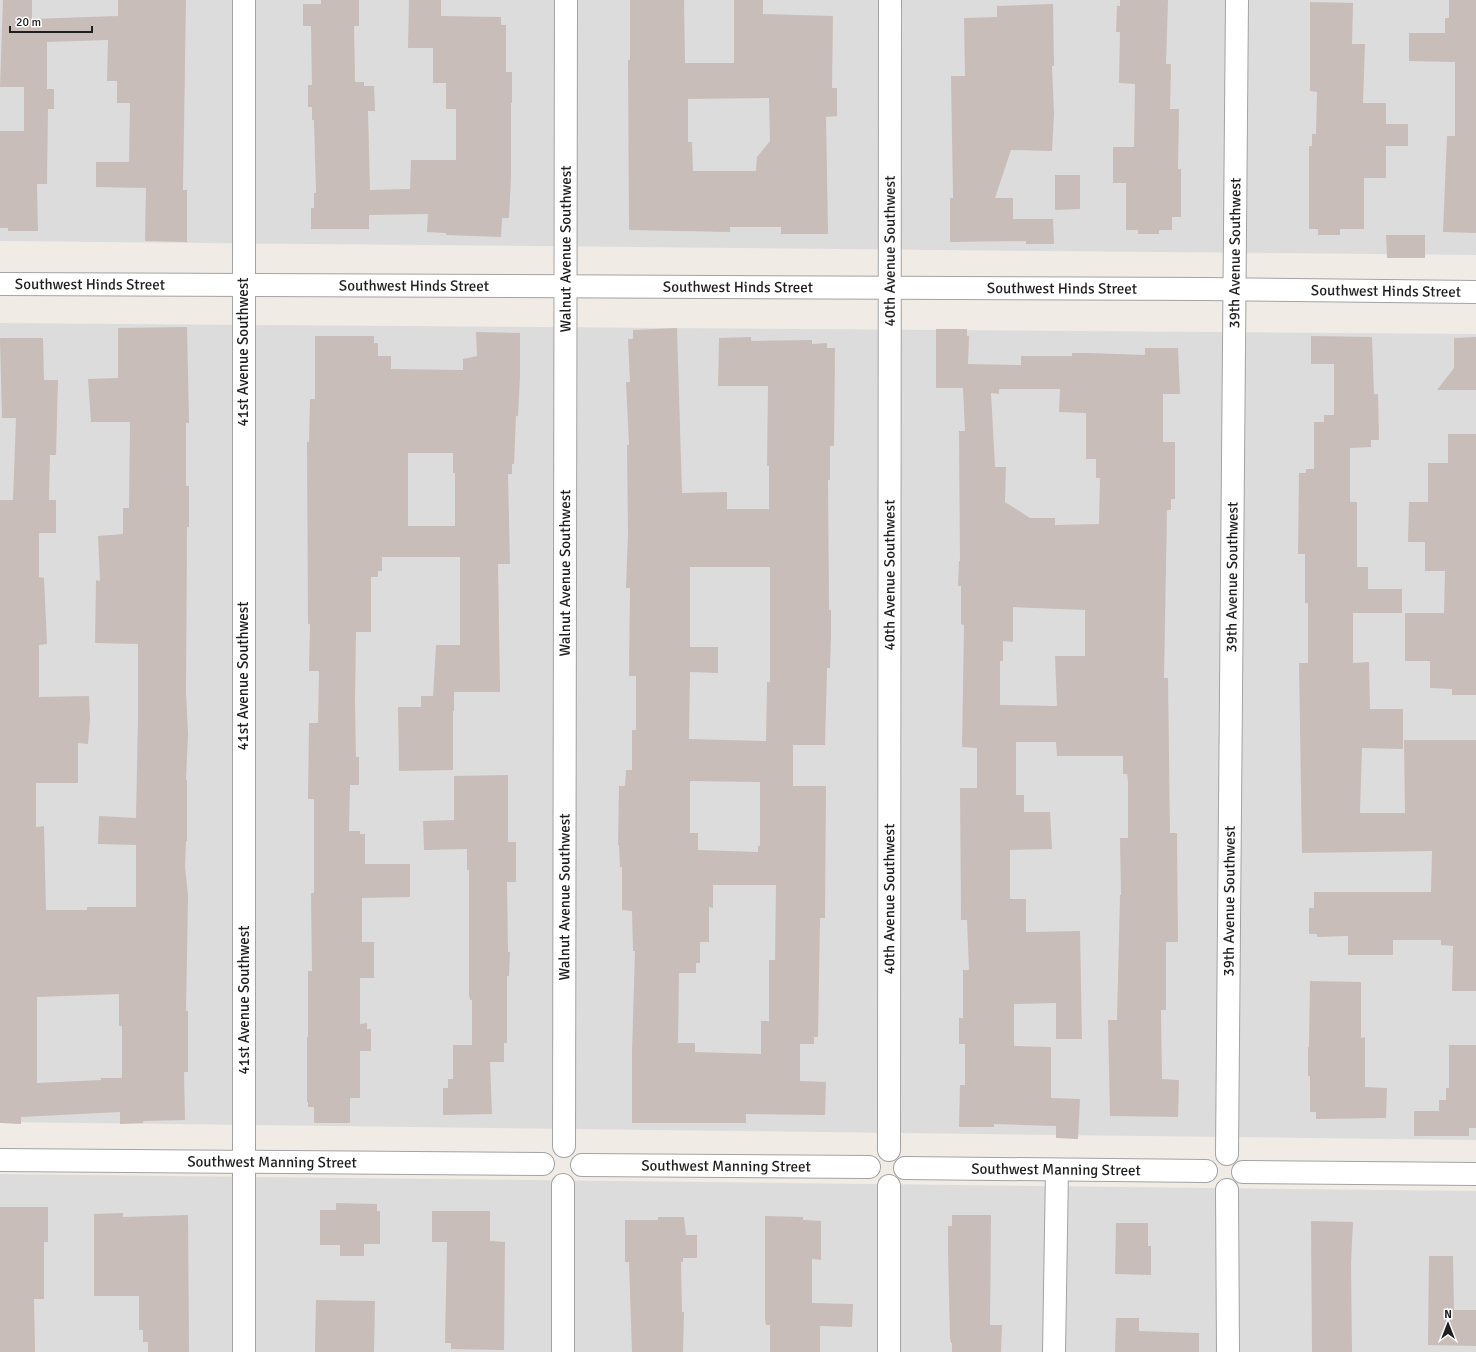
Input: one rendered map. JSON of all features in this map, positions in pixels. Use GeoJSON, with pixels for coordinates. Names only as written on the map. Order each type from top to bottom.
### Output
{"type":"FeatureCollection","features":[{"type":"Feature","properties":{"kind":"street","name":"41st Avenue Southwest"},"geometry":{"type":"LineString","coordinates":[[244,0],[244,1352]]}},
{"type":"Feature","properties":{"kind":"street","name":"Walnut Avenue Southwest"},"geometry":{"type":"LineString","coordinates":[[564,1146],[564,286],[566,0]]}},
{"type":"Feature","properties":{"kind":"street","name":"40th Avenue Southwest"},"geometry":{"type":"LineString","coordinates":[[889,1150],[890,0]]}},
{"type":"Feature","properties":{"kind":"street","name":"39th Avenue Southwest"},"geometry":{"type":"LineString","coordinates":[[1227,1154],[1237,0]]}},
{"type":"Feature","properties":{"kind":"street","name":"Southwest Hinds Street"},"geometry":{"type":"LineString","coordinates":[[0,284],[890,287],[1476,292]]}},
{"type":"Feature","properties":{"kind":"street"},"geometry":{"type":"LineString","coordinates":[[564,1146],[576,1150],[580,1156],[582,1165],[580,1174],[576,1180],[571,1183],[558,1185],[548,1178],[543,1164],[551,1149],[564,1146]]}},
{"type":"Feature","properties":{"kind":"street"},"geometry":{"type":"LineString","coordinates":[[889,1150],[900,1155],[905,1168],[903,1177],[899,1182],[889,1186],[876,1182],[872,1178],[869,1167],[874,1155],[879,1152],[889,1150]]}},
{"type":"Feature","properties":{"kind":"street"},"geometry":{"type":"LineString","coordinates":[[1219,1154],[1227,1154],[1237,1158],[1241,1163],[1243,1172],[1240,1182],[1236,1186],[1227,1190],[1219,1190],[1210,1183],[1206,1171],[1209,1161],[1212,1158],[1219,1154]]}},
{"type":"Feature","properties":{"kind":"street","name":"Southwest Manning Street"},"geometry":{"type":"LineString","coordinates":[[0,1160],[543,1164]]}},
{"type":"Feature","properties":{"kind":"street","name":"Southwest Manning Street"},"geometry":{"type":"LineString","coordinates":[[582,1165],[869,1167]]}},
{"type":"Feature","properties":{"kind":"street","name":"Southwest Manning Street"},"geometry":{"type":"LineString","coordinates":[[905,1168],[1206,1171]]}},
{"type":"Feature","properties":{"kind":"street"},"geometry":{"type":"LineString","coordinates":[[1054,1352],[1057,1170]]}},
{"type":"Feature","properties":{"kind":"street"},"geometry":{"type":"LineString","coordinates":[[1243,1172],[1476,1174]]}},
{"type":"Feature","properties":{"kind":"street"},"geometry":{"type":"LineString","coordinates":[[563,1185],[563,1352]]}},
{"type":"Feature","properties":{"kind":"street"},"geometry":{"type":"LineString","coordinates":[[889,1186],[889,1352]]}},
{"type":"Feature","properties":{"kind":"street"},"geometry":{"type":"LineString","coordinates":[[1227,1190],[1228,1352]]}},
{"type":"Feature","properties":{"kind":"shaded area"},"geometry":{"type":"Polygon","coordinates":[[[0,0],[1476,0],[1476,255],[0,241],[0,0]]]}},
{"type":"Feature","properties":{"kind":"shaded area"},"geometry":{"type":"Polygon","coordinates":[[[0,323],[1476,334],[1476,1140],[0,1122],[0,323]]]}},
{"type":"Feature","properties":{"kind":"shaded area"},"geometry":{"type":"Polygon","coordinates":[[[0,1174],[1476,1191],[1476,1352],[0,1352],[0,1174]]]}},
{"type":"Feature","properties":{"kind":"building"},"geometry":{"type":"Polygon","coordinates":[[[3,0],[32,0],[32,19],[118,16],[118,0],[186,0],[183,190],[187,190],[187,242],[145,241],[146,188],[96,187],[96,162],[129,162],[130,103],[117,103],[117,81],[107,81],[108,40],[47,42],[47,89],[54,89],[54,109],[48,109],[47,184],[37,184],[38,231],[8,231],[8,228],[0,228],[0,131],[24,131],[24,87],[0,87],[3,0]]]}},
{"type":"Feature","properties":{"kind":"building"},"geometry":{"type":"Polygon","coordinates":[[[321,0],[359,0],[359,26],[354,26],[355,82],[364,82],[364,86],[374,86],[375,111],[368,111],[370,190],[410,189],[411,160],[456,160],[456,109],[446,109],[446,83],[433,83],[433,48],[408,48],[409,0],[441,0],[441,16],[501,17],[501,25],[506,25],[506,72],[512,72],[512,103],[509,218],[502,218],[501,237],[446,235],[446,233],[427,232],[428,214],[369,215],[369,229],[311,229],[311,208],[314,208],[314,193],[316,193],[314,120],[312,120],[312,107],[308,107],[308,85],[312,85],[311,26],[303,26],[303,4],[321,4],[321,0]]]}},
{"type":"Feature","properties":{"kind":"building"},"geometry":{"type":"Polygon","coordinates":[[[630,0],[684,0],[685,63],[734,63],[734,0],[763,0],[763,14],[833,16],[832,88],[837,88],[837,116],[826,117],[828,234],[781,234],[781,227],[730,227],[730,232],[629,230],[628,60],[630,60],[630,0]],[[769,98],[688,99],[688,142],[692,142],[693,171],[756,171],[757,157],[770,141],[769,98]]]}},
{"type":"Feature","properties":{"kind":"building"},"geometry":{"type":"Polygon","coordinates":[[[1120,0],[1168,0],[1166,64],[1171,64],[1170,109],[1179,109],[1178,169],[1181,169],[1181,217],[1172,217],[1172,230],[1159,230],[1159,234],[1138,234],[1138,230],[1126,230],[1126,183],[1113,183],[1113,147],[1134,147],[1135,84],[1119,83],[1120,32],[1116,32],[1117,6],[1120,6],[1120,0]]]}},
{"type":"Feature","properties":{"kind":"building"},"geometry":{"type":"Polygon","coordinates":[[[1449,0],[1476,0],[1476,233],[1443,232],[1447,136],[1455,136],[1455,62],[1409,61],[1409,33],[1445,33],[1445,18],[1449,18],[1449,0]]]}},
{"type":"Feature","properties":{"kind":"building"},"geometry":{"type":"Polygon","coordinates":[[[1310,2],[1353,3],[1352,44],[1365,44],[1363,103],[1386,103],[1386,124],[1408,124],[1408,146],[1386,146],[1386,178],[1364,178],[1364,229],[1340,229],[1340,235],[1318,235],[1318,229],[1309,229],[1309,146],[1312,146],[1312,134],[1316,134],[1317,92],[1310,91],[1310,2]]]}},
{"type":"Feature","properties":{"kind":"building"},"geometry":{"type":"Polygon","coordinates":[[[1053,4],[1054,66],[1052,66],[1054,114],[1052,151],[1011,150],[995,198],[1013,198],[1013,219],[1053,219],[1054,244],[1026,244],[1026,241],[950,242],[950,198],[953,198],[951,76],[965,76],[964,18],[997,17],[997,6],[1053,4]]]}},
{"type":"Feature","properties":{"kind":"building"},"geometry":{"type":"Polygon","coordinates":[[[1055,175],[1080,175],[1080,209],[1055,210],[1055,175]]]}},
{"type":"Feature","properties":{"kind":"building"},"geometry":{"type":"Polygon","coordinates":[[[1386,235],[1425,235],[1425,258],[1387,258],[1386,235]]]}},
{"type":"Feature","properties":{"kind":"building"},"geometry":{"type":"Polygon","coordinates":[[[187,327],[189,423],[186,423],[186,486],[189,486],[189,527],[187,527],[186,692],[188,734],[186,780],[187,841],[185,867],[188,895],[186,1011],[188,1011],[188,1072],[184,1072],[185,1120],[143,1121],[143,1123],[120,1124],[120,1112],[21,1117],[21,1124],[0,1123],[0,500],[13,500],[16,418],[2,418],[0,338],[43,338],[44,380],[58,380],[56,455],[50,455],[49,500],[56,500],[56,533],[39,533],[39,577],[44,578],[47,644],[39,645],[39,697],[89,696],[90,719],[88,744],[78,743],[78,783],[36,783],[36,827],[44,826],[46,910],[87,910],[87,907],[136,907],[136,845],[98,844],[99,816],[136,818],[138,644],[95,643],[96,580],[100,581],[98,536],[123,534],[123,508],[129,508],[130,422],[91,422],[88,379],[118,378],[118,328],[187,327]],[[119,994],[37,997],[37,1083],[101,1080],[101,1078],[122,1078],[122,1026],[119,1026],[119,994]]]}},
{"type":"Feature","properties":{"kind":"building"},"geometry":{"type":"Polygon","coordinates":[[[677,328],[682,493],[727,492],[727,509],[769,509],[769,466],[767,466],[768,386],[718,386],[719,338],[751,337],[751,341],[812,340],[812,344],[827,343],[827,348],[835,348],[834,446],[830,446],[830,480],[828,480],[829,610],[831,610],[831,635],[830,668],[827,668],[825,745],[793,745],[793,786],[826,786],[825,918],[820,918],[818,1037],[814,1037],[814,1044],[800,1044],[800,1081],[826,1082],[825,1115],[746,1114],[746,1123],[632,1123],[632,1052],[635,951],[633,951],[632,911],[622,910],[622,867],[620,867],[618,845],[619,786],[625,786],[626,770],[632,770],[632,730],[636,730],[636,676],[629,676],[630,588],[626,588],[628,533],[627,445],[629,445],[626,382],[630,382],[628,339],[633,339],[633,330],[677,328]],[[690,567],[690,647],[718,647],[718,673],[690,672],[689,739],[766,741],[767,682],[770,682],[770,567],[690,567]],[[690,781],[690,833],[698,833],[698,850],[758,852],[758,846],[760,846],[760,782],[690,781]],[[713,885],[713,908],[709,907],[709,942],[700,942],[700,963],[696,963],[696,973],[679,973],[678,1043],[695,1043],[695,1052],[761,1054],[761,1021],[769,1021],[769,960],[775,960],[776,885],[713,885]]]}},
{"type":"Feature","properties":{"kind":"building"},"geometry":{"type":"Polygon","coordinates":[[[936,329],[967,329],[967,336],[969,336],[968,364],[1021,365],[1021,356],[1072,356],[1072,353],[1145,355],[1145,348],[1178,348],[1180,394],[1163,394],[1163,442],[1175,442],[1175,499],[1171,499],[1171,510],[1167,510],[1164,678],[1168,678],[1170,833],[1177,833],[1178,942],[1166,942],[1166,1010],[1161,1010],[1162,1079],[1179,1080],[1178,1117],[1110,1116],[1108,1020],[1117,1020],[1121,895],[1120,838],[1128,838],[1128,782],[1127,774],[1123,774],[1123,756],[1057,756],[1056,742],[1016,742],[1016,795],[1024,795],[1024,812],[1050,812],[1052,849],[1010,850],[1010,899],[1026,899],[1026,932],[1080,931],[1082,1039],[1056,1039],[1056,1003],[1014,1004],[1014,1046],[1051,1047],[1051,1098],[1080,1099],[1078,1139],[1056,1138],[1056,1126],[994,1124],[994,1127],[959,1127],[960,1085],[965,1085],[965,1044],[959,1044],[959,1018],[963,1018],[963,970],[969,970],[967,920],[961,920],[960,788],[977,788],[977,748],[962,747],[964,625],[961,624],[961,586],[958,586],[960,561],[959,431],[965,431],[963,388],[936,388],[936,329]],[[999,389],[999,394],[991,393],[995,467],[1006,467],[1005,502],[1030,518],[1055,518],[1055,525],[1099,524],[1100,478],[1096,478],[1096,459],[1086,459],[1086,413],[1059,412],[1060,389],[999,389]],[[1013,607],[1013,642],[1003,641],[1003,661],[1000,661],[1000,705],[1057,706],[1055,656],[1085,656],[1085,610],[1013,607]]]}},
{"type":"Feature","properties":{"kind":"building"},"geometry":{"type":"Polygon","coordinates":[[[476,332],[520,333],[520,377],[518,416],[516,416],[514,464],[512,464],[512,474],[508,474],[510,564],[498,564],[500,692],[454,692],[453,770],[399,771],[398,707],[421,707],[421,696],[433,696],[436,645],[460,645],[460,557],[382,557],[382,571],[378,571],[378,577],[371,577],[371,632],[356,632],[356,757],[359,757],[359,785],[350,785],[349,831],[360,831],[360,834],[365,834],[365,864],[410,864],[410,897],[362,898],[362,942],[374,942],[374,978],[360,978],[360,1024],[367,1023],[367,1029],[371,1029],[371,1051],[360,1051],[360,1098],[350,1098],[350,1123],[314,1123],[314,1107],[308,1107],[307,1102],[308,971],[312,971],[311,893],[314,893],[314,799],[308,799],[309,723],[318,723],[319,671],[309,671],[310,624],[308,624],[307,442],[309,442],[310,399],[315,399],[315,336],[374,336],[374,343],[378,343],[378,356],[391,356],[391,369],[463,370],[463,359],[477,356],[476,332]],[[408,453],[408,526],[455,526],[455,473],[453,473],[453,453],[408,453]]]}},
{"type":"Feature","properties":{"kind":"building"},"geometry":{"type":"Polygon","coordinates":[[[1311,336],[1372,337],[1374,394],[1378,394],[1379,440],[1371,440],[1371,447],[1350,448],[1350,502],[1357,502],[1357,567],[1368,567],[1368,589],[1402,589],[1402,613],[1353,613],[1353,663],[1369,662],[1370,709],[1403,709],[1403,749],[1362,748],[1360,813],[1405,813],[1404,740],[1476,740],[1476,991],[1452,991],[1453,946],[1441,945],[1441,940],[1393,940],[1393,955],[1348,955],[1348,936],[1317,937],[1317,934],[1309,934],[1309,908],[1314,908],[1314,892],[1431,892],[1432,851],[1302,853],[1299,663],[1308,663],[1308,603],[1305,603],[1305,554],[1298,554],[1299,473],[1306,473],[1306,469],[1314,469],[1314,422],[1324,422],[1324,415],[1334,415],[1334,364],[1311,364],[1311,336]]]}},
{"type":"Feature","properties":{"kind":"building"},"geometry":{"type":"Polygon","coordinates":[[[1476,337],[1476,390],[1437,390],[1454,368],[1454,338],[1476,337]]]}},
{"type":"Feature","properties":{"kind":"building"},"geometry":{"type":"Polygon","coordinates":[[[1448,434],[1476,434],[1476,695],[1452,695],[1452,689],[1430,688],[1430,661],[1405,661],[1405,613],[1444,613],[1445,571],[1425,571],[1425,542],[1408,542],[1409,502],[1428,502],[1428,463],[1448,463],[1448,434]]]}},
{"type":"Feature","properties":{"kind":"building"},"geometry":{"type":"Polygon","coordinates":[[[508,775],[508,842],[516,842],[516,882],[507,882],[508,952],[510,952],[509,976],[507,976],[507,1043],[504,1043],[504,1062],[490,1062],[492,1114],[443,1115],[443,1088],[448,1088],[448,1079],[453,1079],[453,1045],[472,1045],[472,1000],[470,1000],[469,995],[469,870],[467,870],[467,849],[424,850],[423,821],[454,820],[454,776],[508,775]]]}},
{"type":"Feature","properties":{"kind":"building"},"geometry":{"type":"Polygon","coordinates":[[[1310,981],[1361,982],[1361,1038],[1365,1037],[1365,1087],[1387,1088],[1386,1118],[1316,1119],[1316,1112],[1310,1112],[1308,1047],[1310,981]]]}},
{"type":"Feature","properties":{"kind":"building"},"geometry":{"type":"Polygon","coordinates":[[[1449,1045],[1476,1045],[1476,1128],[1469,1128],[1469,1136],[1414,1136],[1414,1111],[1439,1111],[1439,1100],[1446,1100],[1446,1088],[1449,1088],[1449,1045]]]}},
{"type":"Feature","properties":{"kind":"building"},"geometry":{"type":"Polygon","coordinates":[[[336,1203],[377,1204],[377,1211],[380,1211],[380,1244],[364,1244],[364,1256],[340,1256],[340,1245],[320,1245],[320,1210],[336,1210],[336,1203]]]}},
{"type":"Feature","properties":{"kind":"building"},"geometry":{"type":"Polygon","coordinates":[[[0,1207],[48,1207],[48,1242],[44,1242],[44,1299],[34,1299],[35,1352],[0,1352],[0,1207]]]}},
{"type":"Feature","properties":{"kind":"building"},"geometry":{"type":"Polygon","coordinates":[[[432,1211],[490,1211],[490,1241],[505,1242],[504,1350],[451,1349],[451,1343],[445,1343],[447,1242],[432,1242],[432,1211]]]}},
{"type":"Feature","properties":{"kind":"building"},"geometry":{"type":"Polygon","coordinates":[[[123,1213],[123,1217],[188,1215],[189,1352],[148,1352],[148,1342],[143,1342],[143,1330],[139,1330],[139,1296],[94,1296],[94,1214],[123,1213]]]}},
{"type":"Feature","properties":{"kind":"building"},"geometry":{"type":"Polygon","coordinates":[[[952,1215],[991,1215],[990,1325],[1002,1325],[1001,1352],[952,1352],[952,1343],[950,1338],[948,1226],[952,1226],[952,1215]]]}},
{"type":"Feature","properties":{"kind":"building"},"geometry":{"type":"Polygon","coordinates":[[[765,1216],[803,1217],[803,1220],[821,1221],[821,1260],[812,1259],[812,1303],[853,1304],[852,1327],[820,1326],[820,1352],[770,1352],[770,1325],[766,1325],[765,1320],[765,1216]]]}},
{"type":"Feature","properties":{"kind":"building"},"geometry":{"type":"Polygon","coordinates":[[[658,1217],[684,1217],[686,1235],[697,1235],[697,1258],[683,1258],[683,1262],[681,1262],[682,1312],[684,1312],[683,1352],[632,1352],[629,1262],[625,1262],[625,1220],[658,1220],[658,1217]]]}},
{"type":"Feature","properties":{"kind":"building"},"geometry":{"type":"Polygon","coordinates":[[[1311,1221],[1353,1222],[1351,1263],[1352,1352],[1312,1352],[1311,1221]]]}},
{"type":"Feature","properties":{"kind":"building"},"geometry":{"type":"Polygon","coordinates":[[[1116,1223],[1148,1223],[1148,1246],[1151,1246],[1151,1275],[1115,1274],[1116,1223]]]}},
{"type":"Feature","properties":{"kind":"building"},"geometry":{"type":"Polygon","coordinates":[[[1429,1256],[1453,1256],[1454,1310],[1476,1310],[1476,1346],[1428,1345],[1429,1256]]]}},
{"type":"Feature","properties":{"kind":"building"},"geometry":{"type":"Polygon","coordinates":[[[316,1300],[375,1301],[374,1352],[315,1352],[316,1300]]]}},
{"type":"Feature","properties":{"kind":"building"},"geometry":{"type":"Polygon","coordinates":[[[1116,1318],[1139,1318],[1139,1331],[1199,1333],[1199,1352],[1115,1352],[1116,1318]]]}}]}
